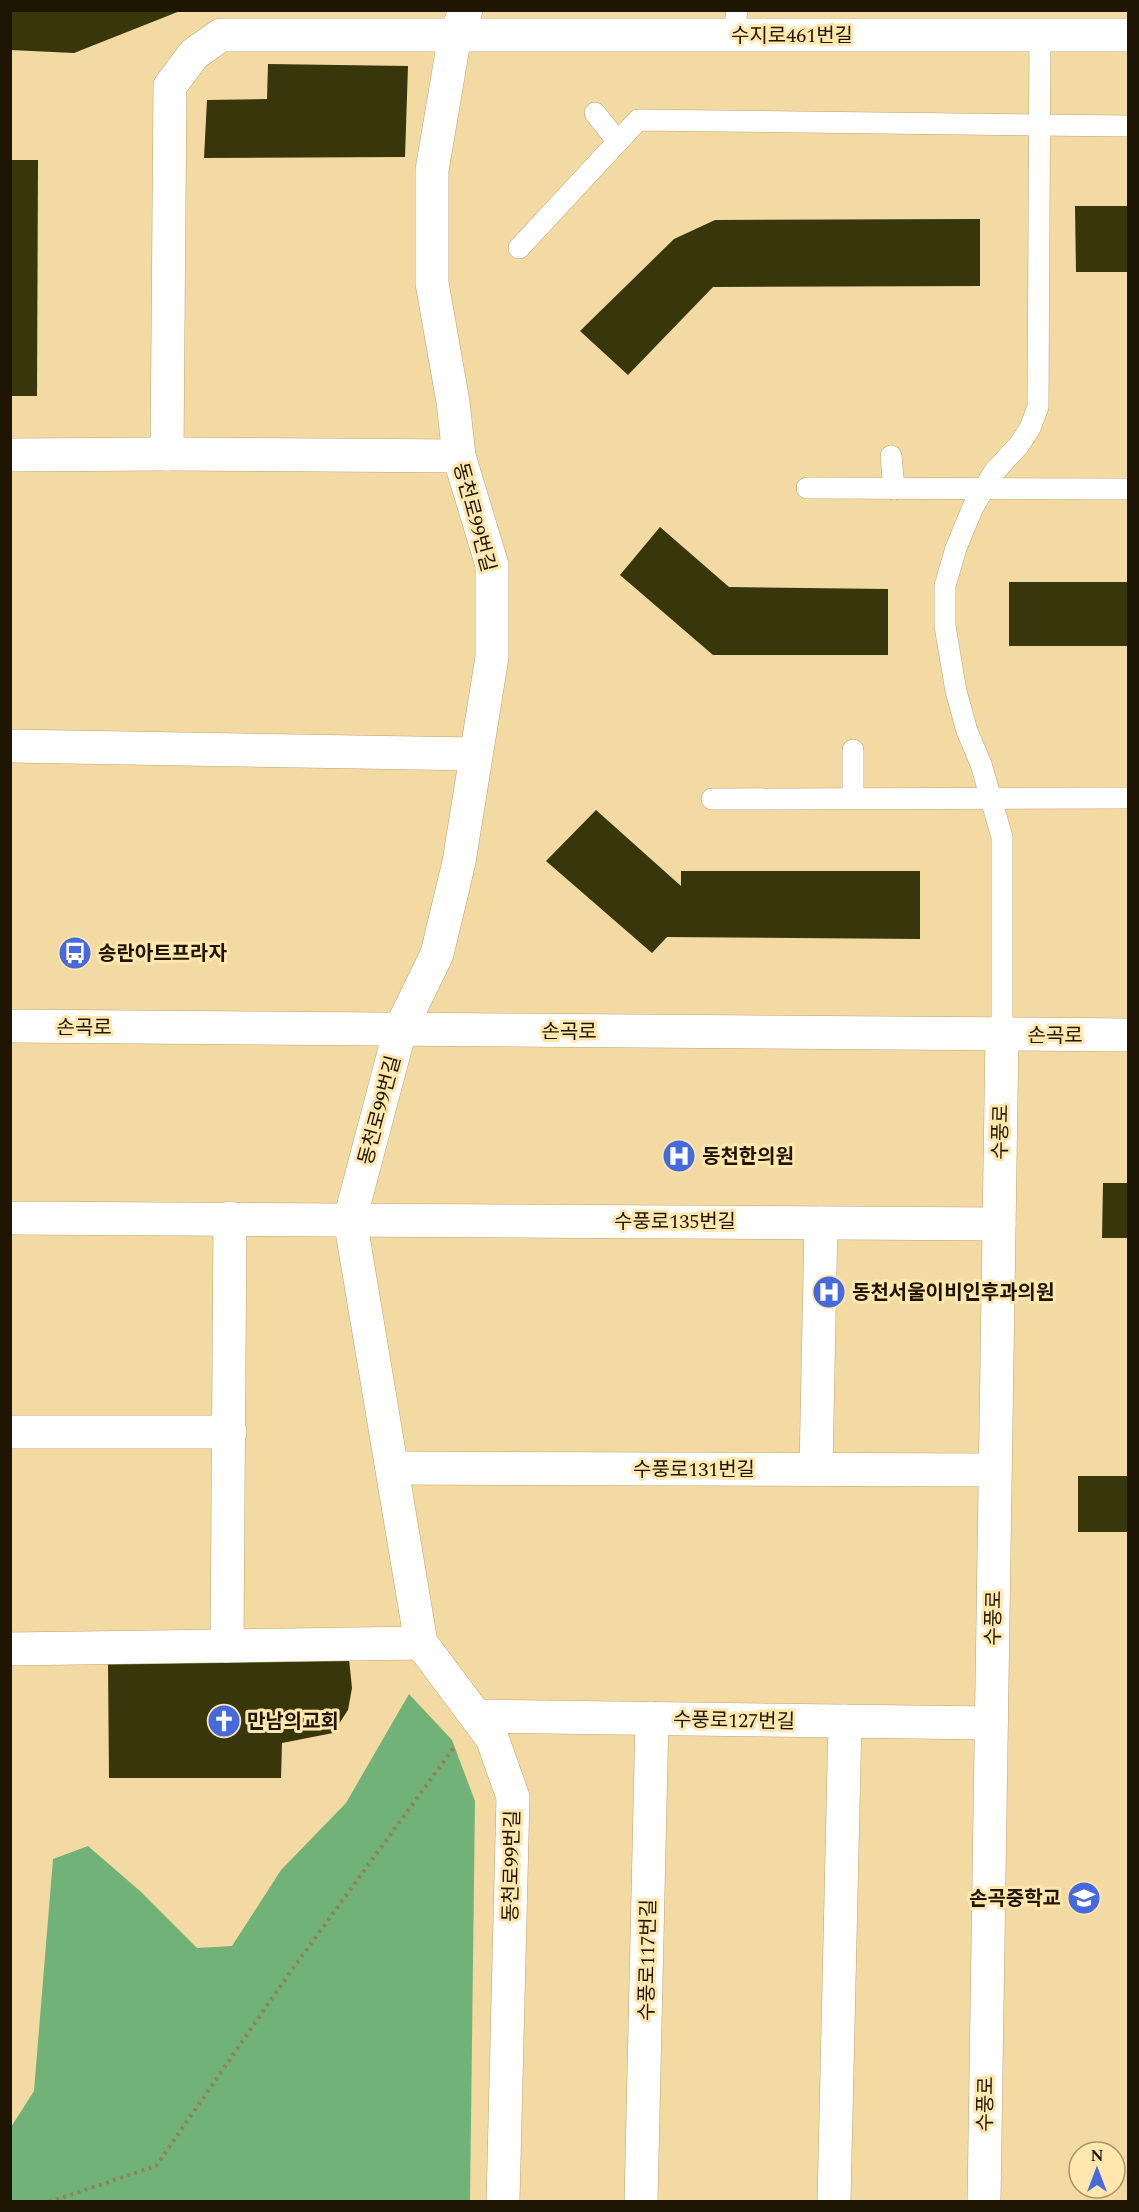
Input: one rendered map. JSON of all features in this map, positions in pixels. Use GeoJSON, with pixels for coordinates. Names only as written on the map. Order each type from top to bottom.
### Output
{"type":"FeatureCollection","features":[{"type":"Feature","properties":{"kind":"street","name":"수지로461번길"},"geometry":{"type":"LineString","coordinates":[[167,454],[170,86],[194,54],[221,35],[461,23],[735,23],[1040,35],[1128,35]]}},
{"type":"Feature","properties":{"kind":"street","name":"동천로99번길"},"geometry":{"type":"LineString","coordinates":[[461,23],[432,170],[432,283],[453,402],[459,456],[492,565],[492,657],[459,862],[437,954],[400,1030],[351,1219],[421,1643],[492,1738],[513,1797],[502,2202]]}},
{"type":"Feature","properties":{"kind":"street"},"geometry":{"type":"LineString","coordinates":[[10,455],[459,456]]}},
{"type":"Feature","properties":{"kind":"street"},"geometry":{"type":"LineString","coordinates":[[10,746],[475,753]]}},
{"type":"Feature","properties":{"kind":"street","name":"손곡로"},"geometry":{"type":"LineString","coordinates":[[10,1026],[1128,1035]]}},
{"type":"Feature","properties":{"kind":"street","name":"수풍로"},"geometry":{"type":"LineString","coordinates":[[984,2202],[1002,1035]]}},
{"type":"Feature","properties":{"kind":"street","name":"수풍로135번길"},"geometry":{"type":"LineString","coordinates":[[10,1218],[999,1224]]}},
{"type":"Feature","properties":{"kind":"street"},"geometry":{"type":"LineString","coordinates":[[227,1646],[230,1218]]}},
{"type":"Feature","properties":{"kind":"street"},"geometry":{"type":"LineString","coordinates":[[816,1469],[821,1223]]}},
{"type":"Feature","properties":{"kind":"street"},"geometry":{"type":"LineString","coordinates":[[10,1432],[230,1432]]}},
{"type":"Feature","properties":{"kind":"street","name":"수풍로131번길"},"geometry":{"type":"LineString","coordinates":[[393,1468],[995,1470]]}},
{"type":"Feature","properties":{"kind":"street"},"geometry":{"type":"LineString","coordinates":[[10,1648],[421,1643]]}},
{"type":"Feature","properties":{"kind":"street","name":"수풍로127번길"},"geometry":{"type":"LineString","coordinates":[[477,1716],[991,1723]]}},
{"type":"Feature","properties":{"kind":"street","name":"수풍로117번길"},"geometry":{"type":"LineString","coordinates":[[641,2202],[652,1718]]}},
{"type":"Feature","properties":{"kind":"street"},"geometry":{"type":"LineString","coordinates":[[834,2202],[845,1721]]}},
{"type":"Feature","properties":{"kind":"lane"},"geometry":{"type":"LineString","coordinates":[[1002,1035],[1002,837],[981,764],[956,691],[945,626],[945,586],[968,517],[994,472],[1030,428],[1038,407],[1040,35]]}},
{"type":"Feature","properties":{"kind":"lane"},"geometry":{"type":"LineString","coordinates":[[595,113],[618,142]]}},
{"type":"Feature","properties":{"kind":"lane"},"geometry":{"type":"LineString","coordinates":[[519,248],[638,120],[1128,126]]}},
{"type":"Feature","properties":{"kind":"lane"},"geometry":{"type":"LineString","coordinates":[[891,456],[894,489]]}},
{"type":"Feature","properties":{"kind":"lane"},"geometry":{"type":"LineString","coordinates":[[807,488],[1128,489]]}},
{"type":"Feature","properties":{"kind":"lane"},"geometry":{"type":"LineString","coordinates":[[853,750],[853,798]]}},
{"type":"Feature","properties":{"kind":"lane"},"geometry":{"type":"LineString","coordinates":[[712,799],[1128,798]]}},
{"type":"Feature","properties":{"kind":"path"},"geometry":{"type":"LineString","coordinates":[[50,2202],[156,2166],[291,1971],[477,1716]]}},
{"type":"Feature","properties":{"kind":"green space"},"geometry":{"type":"Polygon","coordinates":[[[409,1694],[452,1740],[475,1801],[470,2201],[11,2201],[11,2127],[34,2091],[53,1859],[88,1846],[140,1891],[197,1948],[232,1946],[281,1870],[346,1803],[409,1694]]]}},
{"type":"Feature","properties":{"kind":"building"},"geometry":{"type":"Polygon","coordinates":[[[10,10],[180,11],[74,53],[10,50],[10,10]]]}},
{"type":"Feature","properties":{"kind":"building"},"geometry":{"type":"Polygon","coordinates":[[[268,64],[408,66],[405,157],[204,158],[207,100],[267,99],[268,64]]]}},
{"type":"Feature","properties":{"kind":"building"},"geometry":{"type":"Polygon","coordinates":[[[10,160],[38,160],[37,396],[10,396],[10,160]]]}},
{"type":"Feature","properties":{"kind":"building"},"geometry":{"type":"Polygon","coordinates":[[[1075,206],[1128,206],[1128,272],[1076,272],[1075,206]]]}},
{"type":"Feature","properties":{"kind":"building"},"geometry":{"type":"Polygon","coordinates":[[[980,219],[980,286],[713,287],[628,375],[580,331],[674,239],[715,220],[980,219]]]}},
{"type":"Feature","properties":{"kind":"building"},"geometry":{"type":"Polygon","coordinates":[[[660,527],[729,587],[888,589],[888,655],[713,655],[620,575],[660,527]]]}},
{"type":"Feature","properties":{"kind":"building"},"geometry":{"type":"Polygon","coordinates":[[[1009,582],[1128,582],[1128,646],[1009,646],[1009,582]]]}},
{"type":"Feature","properties":{"kind":"building"},"geometry":{"type":"Polygon","coordinates":[[[596,810],[681,886],[681,871],[920,871],[920,939],[667,937],[652,953],[546,861],[596,810]]]}},
{"type":"Feature","properties":{"kind":"building"},"geometry":{"type":"Polygon","coordinates":[[[1103,1183],[1128,1183],[1128,1238],[1102,1238],[1103,1183]]]}},
{"type":"Feature","properties":{"kind":"building"},"geometry":{"type":"Polygon","coordinates":[[[1078,1476],[1128,1476],[1128,1532],[1078,1532],[1078,1476]]]}},
{"type":"Feature","properties":{"kind":"building","name":"만남의교회"},"geometry":{"type":"Polygon","coordinates":[[[349,1659],[352,1688],[348,1710],[333,1733],[282,1743],[281,1778],[109,1778],[108,1662],[349,1659]]]}},
{"type":"Feature","properties":{"kind":"place","name":"송란아트프라자"},"geometry":{"type":"Point","coordinates":[75,953]}},
{"type":"Feature","properties":{"kind":"place","name":"동천한의원"},"geometry":{"type":"Point","coordinates":[679,1156]}},
{"type":"Feature","properties":{"kind":"place","name":"동천서울이비인후과의원"},"geometry":{"type":"Point","coordinates":[829,1292]}},
{"type":"Feature","properties":{"kind":"place","name":"만남의교회"},"geometry":{"type":"Point","coordinates":[224,1721]}},
{"type":"Feature","properties":{"kind":"place","name":"손곡중학교"},"geometry":{"type":"Point","coordinates":[1084,1898]}}]}
